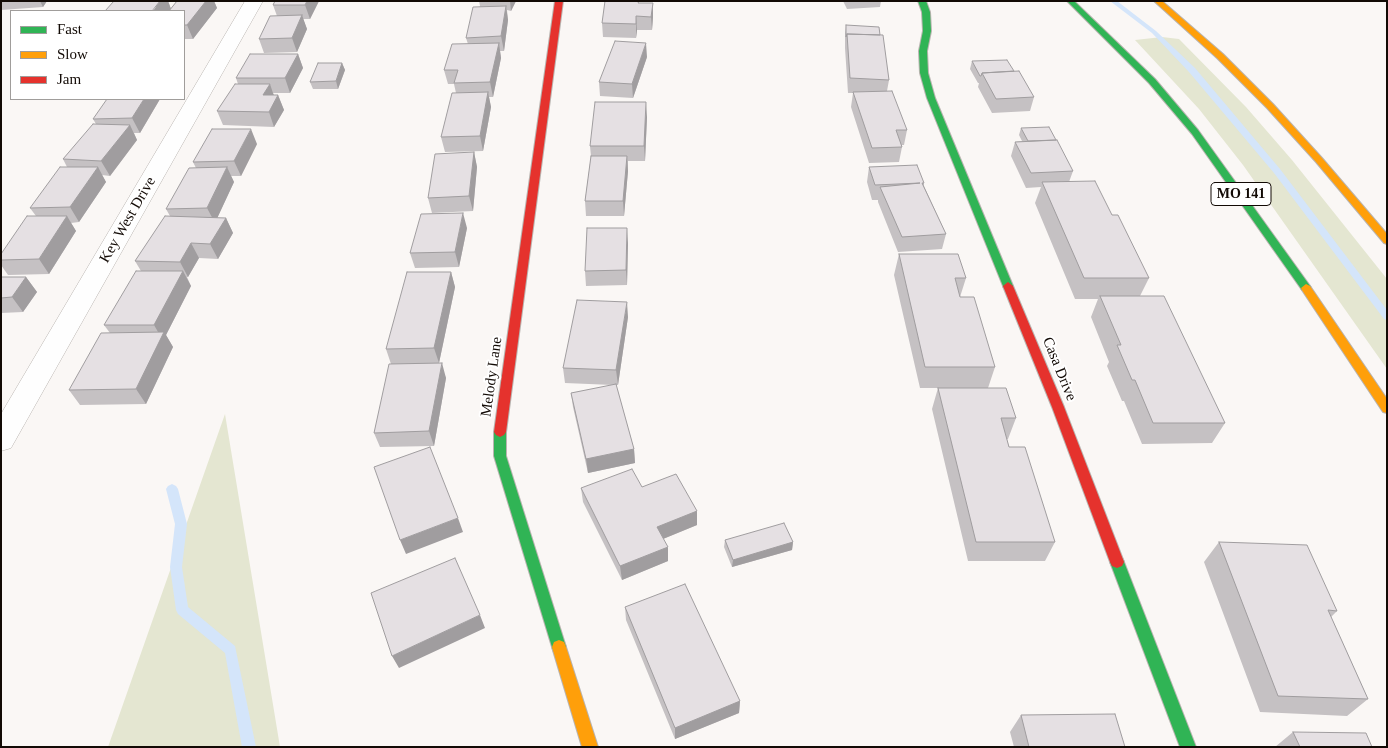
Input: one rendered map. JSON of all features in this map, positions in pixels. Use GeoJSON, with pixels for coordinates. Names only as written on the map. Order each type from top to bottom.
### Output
{"type":"FeatureCollection","features":[{"type":"Feature","properties":{"kind":"main road","name":"Melody Lane"},"geometry":{"type":"LineString","coordinates":[[559,1],[499,442],[500,456],[507,481],[590,747]]}},
{"type":"Feature","properties":{"kind":"main road","name":"Casa Drive"},"geometry":{"type":"LineString","coordinates":[[922,1],[926,12],[923,51],[924,73],[932,98],[1058,407],[1188,747]]}},
{"type":"Feature","properties":{"kind":"main road","name":"MO 141"},"geometry":{"type":"LineString","coordinates":[[1070,1],[1152,81],[1195,132],[1280,250],[1387,409]]}},
{"type":"Feature","properties":{"kind":"main road"},"geometry":{"type":"LineString","coordinates":[[1157,1],[1220,56],[1270,106],[1319,160],[1387,241]]}},
{"type":"Feature","properties":{"kind":"street","name":"Key West Drive"},"geometry":{"type":"LineString","coordinates":[[1,440],[254,1]]}},
{"type":"Feature","properties":{"kind":"green space"},"geometry":{"type":"Polygon","coordinates":[[[1162,37],[1179,39],[1246,107],[1292,160],[1387,279],[1387,369],[1243,165],[1199,109],[1135,40],[1162,37]]]}},
{"type":"Feature","properties":{"kind":"green space"},"geometry":{"type":"Polygon","coordinates":[[[225,414],[280,747],[108,747],[225,414]]]}},
{"type":"Feature","properties":{"kind":"building"},"geometry":{"type":"Polygon","coordinates":[[[114,1],[160,1],[153,10],[106,10],[114,1]]]}},
{"type":"Feature","properties":{"kind":"building"},"geometry":{"type":"Polygon","coordinates":[[[177,1],[206,1],[187,25],[185,25],[185,10],[170,10],[177,1]]]}},
{"type":"Feature","properties":{"kind":"building"},"geometry":{"type":"Polygon","coordinates":[[[275,1],[307,1],[305,5],[273,5],[275,1]]]}},
{"type":"Feature","properties":{"kind":"building"},"geometry":{"type":"Polygon","coordinates":[[[605,1],[653,3],[651,17],[636,16],[636,24],[602,23],[605,1]]]}},
{"type":"Feature","properties":{"kind":"building"},"geometry":{"type":"Polygon","coordinates":[[[506,6],[501,36],[466,38],[473,7],[506,6]]]}},
{"type":"Feature","properties":{"kind":"building"},"geometry":{"type":"Polygon","coordinates":[[[302,15],[292,38],[259,39],[270,16],[302,15]]]}},
{"type":"Feature","properties":{"kind":"building"},"geometry":{"type":"Polygon","coordinates":[[[846,25],[879,27],[880,35],[847,34],[846,37],[846,25]]]}},
{"type":"Feature","properties":{"kind":"building"},"geometry":{"type":"Polygon","coordinates":[[[847,34],[883,35],[889,80],[850,78],[847,34]]]}},
{"type":"Feature","properties":{"kind":"building"},"geometry":{"type":"Polygon","coordinates":[[[615,41],[646,43],[632,84],[599,82],[615,41]]]}},
{"type":"Feature","properties":{"kind":"building"},"geometry":{"type":"Polygon","coordinates":[[[499,43],[490,82],[454,83],[458,70],[444,70],[452,44],[499,43]]]}},
{"type":"Feature","properties":{"kind":"building"},"geometry":{"type":"Polygon","coordinates":[[[250,54],[298,54],[285,78],[236,78],[250,54]]]}},
{"type":"Feature","properties":{"kind":"building"},"geometry":{"type":"Polygon","coordinates":[[[1007,60],[1014,71],[982,73],[981,76],[972,61],[1007,60]]]}},
{"type":"Feature","properties":{"kind":"building"},"geometry":{"type":"Polygon","coordinates":[[[318,63],[342,63],[336,81],[310,82],[318,63]]]}},
{"type":"Feature","properties":{"kind":"building"},"geometry":{"type":"Polygon","coordinates":[[[1019,71],[1034,97],[996,99],[982,73],[1019,71]]]}},
{"type":"Feature","properties":{"kind":"building"},"geometry":{"type":"Polygon","coordinates":[[[235,84],[270,84],[263,95],[278,95],[269,112],[217,111],[235,84]]]}},
{"type":"Feature","properties":{"kind":"building"},"geometry":{"type":"Polygon","coordinates":[[[892,91],[907,130],[896,130],[902,147],[872,148],[853,92],[892,91]]]}},
{"type":"Feature","properties":{"kind":"building"},"geometry":{"type":"Polygon","coordinates":[[[488,92],[480,136],[441,137],[452,93],[488,92]]]}},
{"type":"Feature","properties":{"kind":"building"},"geometry":{"type":"Polygon","coordinates":[[[106,100],[143,100],[132,118],[93,119],[106,100]]]}},
{"type":"Feature","properties":{"kind":"building"},"geometry":{"type":"Polygon","coordinates":[[[595,102],[646,102],[644,146],[590,146],[595,102]]]}},
{"type":"Feature","properties":{"kind":"building"},"geometry":{"type":"Polygon","coordinates":[[[93,124],[130,125],[101,161],[63,159],[93,124]]]}},
{"type":"Feature","properties":{"kind":"building"},"geometry":{"type":"Polygon","coordinates":[[[1049,127],[1056,140],[1028,141],[1021,128],[1049,127]]]}},
{"type":"Feature","properties":{"kind":"building"},"geometry":{"type":"Polygon","coordinates":[[[212,129],[251,129],[234,161],[193,162],[212,129]]]}},
{"type":"Feature","properties":{"kind":"building"},"geometry":{"type":"Polygon","coordinates":[[[1057,140],[1073,171],[1031,173],[1015,142],[1057,140]]]}},
{"type":"Feature","properties":{"kind":"building"},"geometry":{"type":"Polygon","coordinates":[[[474,152],[469,196],[428,198],[435,154],[474,152]]]}},
{"type":"Feature","properties":{"kind":"building"},"geometry":{"type":"Polygon","coordinates":[[[591,156],[627,156],[623,201],[585,201],[591,156]]]}},
{"type":"Feature","properties":{"kind":"building"},"geometry":{"type":"Polygon","coordinates":[[[917,165],[924,183],[922,183],[946,234],[902,237],[880,187],[920,183],[875,185],[869,167],[917,165]]]}},
{"type":"Feature","properties":{"kind":"building"},"geometry":{"type":"Polygon","coordinates":[[[60,167],[98,167],[70,207],[30,208],[60,167]]]}},
{"type":"Feature","properties":{"kind":"building"},"geometry":{"type":"Polygon","coordinates":[[[227,167],[207,208],[166,209],[189,168],[227,167]]]}},
{"type":"Feature","properties":{"kind":"building"},"geometry":{"type":"Polygon","coordinates":[[[1095,181],[1112,215],[1118,215],[1149,278],[1084,278],[1042,182],[1095,181]]]}},
{"type":"Feature","properties":{"kind":"building"},"geometry":{"type":"Polygon","coordinates":[[[463,213],[455,252],[410,253],[421,214],[463,213]]]}},
{"type":"Feature","properties":{"kind":"building"},"geometry":{"type":"Polygon","coordinates":[[[27,216],[67,216],[39,259],[1,260],[1,254],[27,216]]]}},
{"type":"Feature","properties":{"kind":"building"},"geometry":{"type":"Polygon","coordinates":[[[165,216],[226,218],[210,244],[191,243],[180,262],[135,261],[165,216]]]}},
{"type":"Feature","properties":{"kind":"building"},"geometry":{"type":"Polygon","coordinates":[[[587,228],[627,228],[626,270],[585,271],[587,228]]]}},
{"type":"Feature","properties":{"kind":"building"},"geometry":{"type":"Polygon","coordinates":[[[899,254],[958,254],[966,278],[955,278],[960,297],[974,297],[995,367],[925,367],[899,254]]]}},
{"type":"Feature","properties":{"kind":"building"},"geometry":{"type":"Polygon","coordinates":[[[136,271],[183,271],[154,325],[104,325],[136,271]]]}},
{"type":"Feature","properties":{"kind":"building"},"geometry":{"type":"Polygon","coordinates":[[[407,272],[451,272],[434,348],[386,349],[407,272]]]}},
{"type":"Feature","properties":{"kind":"building"},"geometry":{"type":"Polygon","coordinates":[[[1,277],[26,277],[12,297],[1,298],[1,277]]]}},
{"type":"Feature","properties":{"kind":"building"},"geometry":{"type":"Polygon","coordinates":[[[1100,296],[1164,296],[1225,423],[1153,423],[1135,380],[1132,380],[1117,345],[1121,345],[1100,296]]]}},
{"type":"Feature","properties":{"kind":"building"},"geometry":{"type":"Polygon","coordinates":[[[577,300],[627,302],[616,370],[563,368],[577,300]]]}},
{"type":"Feature","properties":{"kind":"building"},"geometry":{"type":"Polygon","coordinates":[[[164,332],[136,389],[69,390],[101,333],[164,332]]]}},
{"type":"Feature","properties":{"kind":"building"},"geometry":{"type":"Polygon","coordinates":[[[442,363],[429,431],[374,433],[389,364],[442,363]]]}},
{"type":"Feature","properties":{"kind":"building"},"geometry":{"type":"Polygon","coordinates":[[[616,384],[634,449],[586,459],[571,393],[616,384]]]}},
{"type":"Feature","properties":{"kind":"building"},"geometry":{"type":"Polygon","coordinates":[[[938,388],[1006,388],[1016,418],[1001,418],[1009,447],[1025,447],[1055,542],[976,542],[938,388]]]}},
{"type":"Feature","properties":{"kind":"building"},"geometry":{"type":"Polygon","coordinates":[[[430,447],[458,518],[400,540],[374,467],[430,447]]]}},
{"type":"Feature","properties":{"kind":"building"},"geometry":{"type":"Polygon","coordinates":[[[632,469],[642,487],[676,474],[697,511],[657,527],[668,547],[620,566],[581,488],[632,469]]]}},
{"type":"Feature","properties":{"kind":"building"},"geometry":{"type":"Polygon","coordinates":[[[784,523],[793,542],[733,560],[725,540],[784,523]]]}},
{"type":"Feature","properties":{"kind":"building"},"geometry":{"type":"Polygon","coordinates":[[[1219,542],[1307,545],[1337,611],[1328,610],[1368,699],[1278,696],[1219,542]]]}},
{"type":"Feature","properties":{"kind":"building"},"geometry":{"type":"Polygon","coordinates":[[[455,558],[480,615],[392,656],[371,593],[455,558]]]}},
{"type":"Feature","properties":{"kind":"building"},"geometry":{"type":"Polygon","coordinates":[[[685,584],[740,701],[675,728],[625,607],[685,584]]]}},
{"type":"Feature","properties":{"kind":"building"},"geometry":{"type":"Polygon","coordinates":[[[1115,714],[1125,747],[1029,747],[1021,715],[1115,714]]]}},
{"type":"Feature","properties":{"kind":"building"},"geometry":{"type":"Polygon","coordinates":[[[1293,732],[1366,733],[1372,747],[1300,747],[1293,732]]]}},
{"type":"Feature","properties":{"kind":"waterway"},"geometry":{"type":"LineString","coordinates":[[1113,1],[1154,32],[1192,70],[1277,171],[1387,317]]}},
{"type":"Feature","properties":{"kind":"waterway"},"geometry":{"type":"LineString","coordinates":[[172,489],[181,524],[176,567],[182,610],[231,650],[249,747]]}},
{"type":"Feature","properties":{"kind":"traffic: fast"},"geometry":{"type":"LineString","coordinates":[[922,1],[926,12],[927,31],[923,51],[924,73],[931,98],[1008,286]]}},
{"type":"Feature","properties":{"kind":"traffic: fast"},"geometry":{"type":"LineString","coordinates":[[1070,1],[1152,81],[1195,132],[1306,288]]}},
{"type":"Feature","properties":{"kind":"traffic: fast"},"geometry":{"type":"LineString","coordinates":[[500,432],[500,456],[559,647]]}},
{"type":"Feature","properties":{"kind":"traffic: fast"},"geometry":{"type":"LineString","coordinates":[[1117,562],[1188,747]]}},
{"type":"Feature","properties":{"kind":"traffic: slow"},"geometry":{"type":"LineString","coordinates":[[1157,1],[1220,56],[1270,106],[1319,160],[1387,241]]}},
{"type":"Feature","properties":{"kind":"traffic: slow"},"geometry":{"type":"LineString","coordinates":[[1306,288],[1387,409]]}},
{"type":"Feature","properties":{"kind":"traffic: slow"},"geometry":{"type":"LineString","coordinates":[[559,647],[590,747]]}},
{"type":"Feature","properties":{"kind":"traffic: jam"},"geometry":{"type":"LineString","coordinates":[[500,432],[559,1]]}},
{"type":"Feature","properties":{"kind":"traffic: jam"},"geometry":{"type":"LineString","coordinates":[[1008,286],[1058,407],[1117,562]]}}]}
